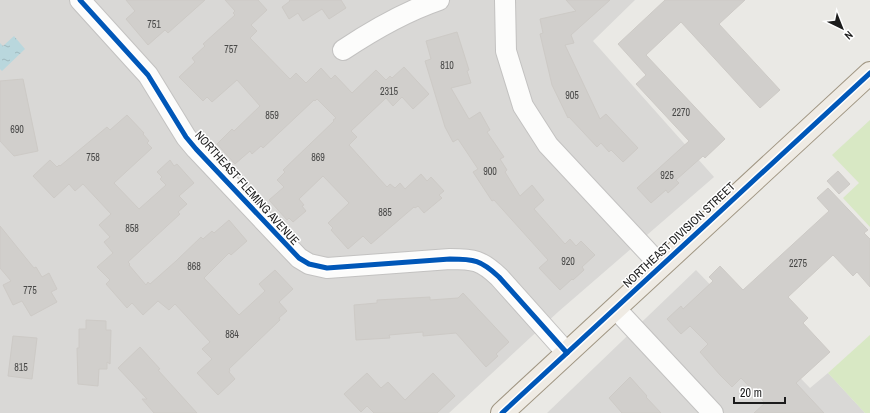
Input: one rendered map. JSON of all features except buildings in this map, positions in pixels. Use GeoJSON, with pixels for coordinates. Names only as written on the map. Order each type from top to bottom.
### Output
{"type":"FeatureCollection","features":[{"type":"Feature","properties":{"kind":"main road","name":"NORTHEAST DIVISION STREET"},"geometry":{"type":"LineString","coordinates":[[502,413],[870,73]]}},
{"type":"Feature","properties":{"kind":"street","name":"NORTHEAST FLEMING AVENUE"},"geometry":{"type":"LineString","coordinates":[[80,0],[148,74],[186,137],[196,149],[298,258],[309,264],[327,268],[450,259],[468,259],[479,262],[499,277],[567,353]]}},
{"type":"Feature","properties":{"kind":"street"},"geometry":{"type":"LineString","coordinates":[[343,50],[407,12],[439,0]]}},
{"type":"Feature","properties":{"kind":"street"},"geometry":{"type":"LineString","coordinates":[[505,0],[506,51],[523,106],[548,145],[661,266]]}},
{"type":"Feature","properties":{"kind":"street"},"geometry":{"type":"LineString","coordinates":[[615,308],[713,413]]}},
{"type":"Feature","properties":{"kind":"shaded area"},"geometry":{"type":"Polygon","coordinates":[[[0,0],[635,0],[593,41],[714,177],[558,312],[449,413],[0,413],[0,0]]]}},
{"type":"Feature","properties":{"kind":"shaded area"},"geometry":{"type":"Polygon","coordinates":[[[696,270],[810,388],[828,373],[865,413],[547,413],[696,270]]]}},
{"type":"Feature","properties":{"kind":"green space"},"geometry":{"type":"Polygon","coordinates":[[[870,120],[870,227],[843,198],[859,183],[832,155],[870,120]]]}},
{"type":"Feature","properties":{"kind":"green space"},"geometry":{"type":"Polygon","coordinates":[[[870,335],[870,413],[865,413],[828,373],[870,335]]]}},
{"type":"Feature","properties":{"kind":"water"},"geometry":{"type":"Polygon","coordinates":[[[14,36],[25,49],[2,71],[0,69],[0,43],[3,46],[14,36]]]}},
{"type":"Feature","properties":{"kind":"cycle path"},"geometry":{"type":"LineString","coordinates":[[80,0],[148,75],[186,137],[196,149],[299,258],[309,264],[327,268],[450,259],[465,259],[477,262],[487,267],[499,277],[567,353]]}},
{"type":"Feature","properties":{"kind":"cycle path"},"geometry":{"type":"LineString","coordinates":[[502,413],[870,73]]}}]}
